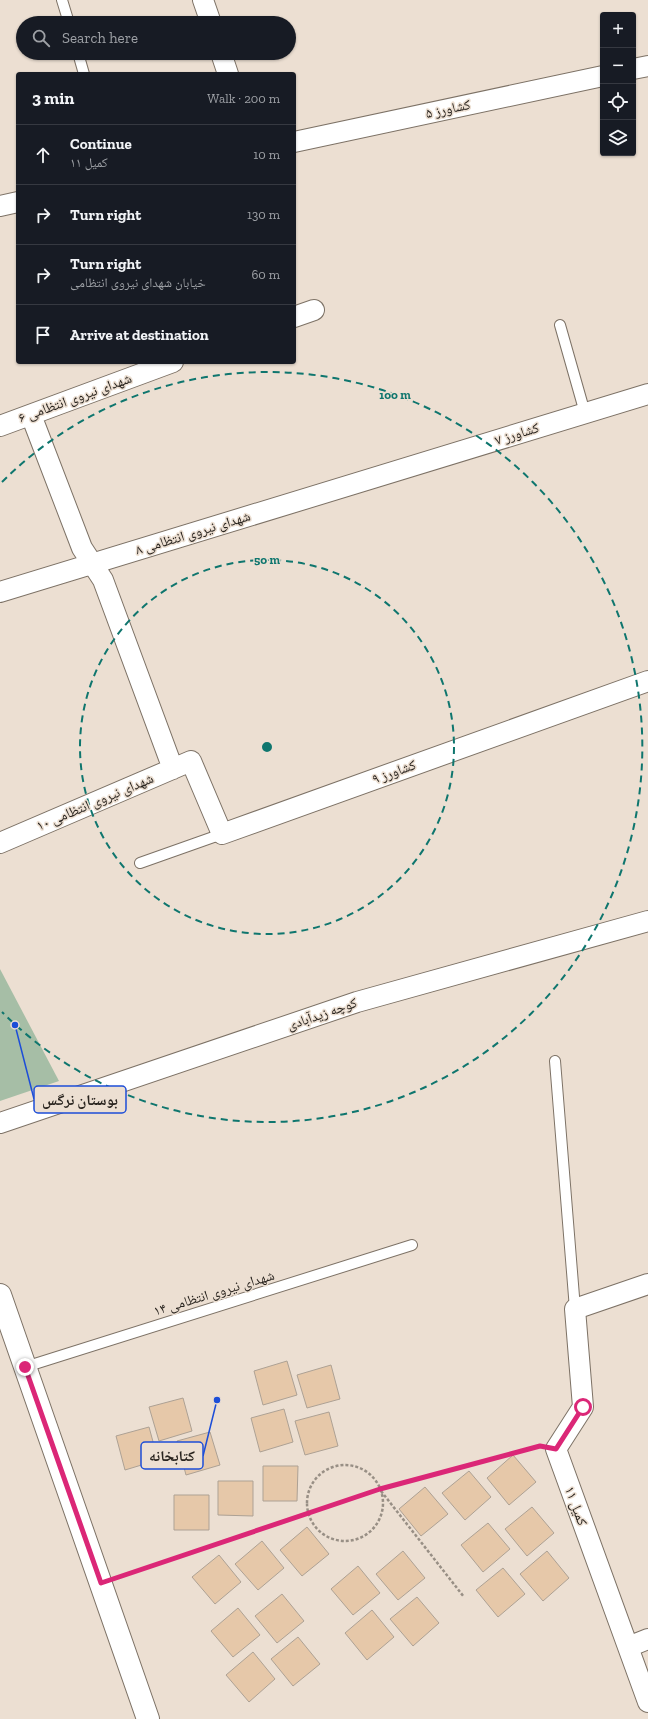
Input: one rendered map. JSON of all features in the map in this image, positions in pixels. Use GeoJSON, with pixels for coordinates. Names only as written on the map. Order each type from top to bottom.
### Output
{"type":"FeatureCollection","features":[{"type":"Feature","properties":{"kind":"street"},"geometry":{"type":"LineString","coordinates":[[203,0],[209,16]]}},
{"type":"Feature","properties":{"kind":"street"},"geometry":{"type":"LineString","coordinates":[[223,60],[227,72]]}},
{"type":"Feature","properties":{"kind":"street"},"geometry":{"type":"LineString","coordinates":[[636,68],[648,66]]}},
{"type":"Feature","properties":{"kind":"street","name":"کشاورز ۵"},"geometry":{"type":"LineString","coordinates":[[296,142],[600,77]]}},
{"type":"Feature","properties":{"kind":"street"},"geometry":{"type":"LineString","coordinates":[[0,206],[16,202]]}},
{"type":"Feature","properties":{"kind":"street"},"geometry":{"type":"LineString","coordinates":[[296,316],[314,310]]}},
{"type":"Feature","properties":{"kind":"street","name":"شهدای نیروی انتظامی ۶"},"geometry":{"type":"LineString","coordinates":[[0,426],[168,364]]}},
{"type":"Feature","properties":{"kind":"street","name":"کشاورز ۷"},"geometry":{"type":"LineString","coordinates":[[387,474],[648,394]]}},
{"type":"Feature","properties":{"kind":"street"},"geometry":{"type":"LineString","coordinates":[[31,415],[82,548],[103,580],[173,769]]}},
{"type":"Feature","properties":{"kind":"street","name":"شهدای نیروی انتظامی ۸"},"geometry":{"type":"LineString","coordinates":[[0,592],[387,474]]}},
{"type":"Feature","properties":{"kind":"street","name":"کشاورز ۹"},"geometry":{"type":"LineString","coordinates":[[222,834],[648,681]]}},
{"type":"Feature","properties":{"kind":"street","name":"شهدای نیروی انتظامی ۱۰"},"geometry":{"type":"LineString","coordinates":[[0,843],[191,761],[222,834]]}},
{"type":"Feature","properties":{"kind":"street","name":"کوچه زیدآبادی"},"geometry":{"type":"LineString","coordinates":[[0,1123],[357,1002],[648,921]]}},
{"type":"Feature","properties":{"kind":"street"},"geometry":{"type":"LineString","coordinates":[[556,1449],[583,1407],[575,1309],[648,1284]]}},
{"type":"Feature","properties":{"kind":"street"},"geometry":{"type":"LineString","coordinates":[[0,1295],[148,1719]]}},
{"type":"Feature","properties":{"kind":"street","name":"کمیل ۱۱"},"geometry":{"type":"LineString","coordinates":[[556,1449],[648,1702]]}},
{"type":"Feature","properties":{"kind":"street"},"geometry":{"type":"LineString","coordinates":[[628,1647],[648,1639]]}},
{"type":"Feature","properties":{"kind":"lane"},"geometry":{"type":"LineString","coordinates":[[62,0],[67,16]]}},
{"type":"Feature","properties":{"kind":"lane"},"geometry":{"type":"LineString","coordinates":[[80,60],[83,72]]}},
{"type":"Feature","properties":{"kind":"lane"},"geometry":{"type":"LineString","coordinates":[[560,325],[585,413]]}},
{"type":"Feature","properties":{"kind":"lane","name":"کشاورز ۹"},"geometry":{"type":"LineString","coordinates":[[140,863],[222,834]]}},
{"type":"Feature","properties":{"kind":"lane"},"geometry":{"type":"LineString","coordinates":[[555,1061],[575,1309]]}},
{"type":"Feature","properties":{"kind":"lane","name":"شهدای نیروی انتظامی ۱۴"},"geometry":{"type":"LineString","coordinates":[[25,1367],[412,1246]]}},
{"type":"Feature","properties":{"kind":"path"},"geometry":{"type":"LineString","coordinates":[[101,1583],[380,1489],[540,1446],[556,1449]]}},
{"type":"Feature","properties":{"kind":"path"},"geometry":{"type":"LineString","coordinates":[[380,1489],[382,1498],[381,1517],[370,1532],[353,1541],[334,1540],[325,1535],[312,1522],[307,1504],[311,1487],[322,1474],[329,1469],[346,1466],[363,1470],[376,1481],[380,1489],[464,1597]]}},
{"type":"Feature","properties":{"kind":"green space"},"geometry":{"type":"Polygon","coordinates":[[[0,969],[59,1081],[0,1101],[0,969]]]}},
{"type":"Feature","properties":{"kind":"building"},"geometry":{"type":"Polygon","coordinates":[[[287,1361],[297,1395],[263,1405],[254,1371],[287,1361]]]}},
{"type":"Feature","properties":{"kind":"building"},"geometry":{"type":"Polygon","coordinates":[[[331,1365],[340,1399],[307,1408],[297,1375],[331,1365]]]}},
{"type":"Feature","properties":{"kind":"building"},"geometry":{"type":"Polygon","coordinates":[[[183,1398],[192,1431],[159,1441],[149,1407],[183,1398]]]}},
{"type":"Feature","properties":{"kind":"building"},"geometry":{"type":"Polygon","coordinates":[[[284,1409],[293,1442],[260,1452],[251,1418],[284,1409]]]}},
{"type":"Feature","properties":{"kind":"building"},"geometry":{"type":"Polygon","coordinates":[[[329,1412],[338,1446],[305,1455],[295,1421],[329,1412]]]}},
{"type":"Feature","properties":{"kind":"building"},"geometry":{"type":"Polygon","coordinates":[[[149,1427],[158,1460],[125,1470],[116,1436],[149,1427]]]}},
{"type":"Feature","properties":{"kind":"building"},"geometry":{"type":"Polygon","coordinates":[[[210,1432],[220,1465],[186,1475],[177,1441],[210,1432]]]}},
{"type":"Feature","properties":{"kind":"building"},"geometry":{"type":"Polygon","coordinates":[[[513,1455],[536,1482],[509,1505],[487,1478],[513,1455]]]}},
{"type":"Feature","properties":{"kind":"building"},"geometry":{"type":"Polygon","coordinates":[[[263,1466],[298,1466],[297,1501],[263,1501],[263,1466]]]}},
{"type":"Feature","properties":{"kind":"building"},"geometry":{"type":"Polygon","coordinates":[[[469,1471],[491,1497],[465,1520],[442,1493],[469,1471]]]}},
{"type":"Feature","properties":{"kind":"building"},"geometry":{"type":"Polygon","coordinates":[[[218,1481],[253,1481],[253,1516],[218,1515],[218,1481]]]}},
{"type":"Feature","properties":{"kind":"building"},"geometry":{"type":"Polygon","coordinates":[[[425,1487],[448,1514],[421,1536],[399,1509],[425,1487]]]}},
{"type":"Feature","properties":{"kind":"building"},"geometry":{"type":"Polygon","coordinates":[[[174,1495],[209,1495],[209,1530],[174,1530],[174,1495]]]}},
{"type":"Feature","properties":{"kind":"building"},"geometry":{"type":"Polygon","coordinates":[[[532,1507],[554,1533],[527,1556],[505,1529],[532,1507]]]}},
{"type":"Feature","properties":{"kind":"building"},"geometry":{"type":"Polygon","coordinates":[[[488,1523],[510,1549],[483,1572],[461,1545],[488,1523]]]}},
{"type":"Feature","properties":{"kind":"building"},"geometry":{"type":"Polygon","coordinates":[[[307,1527],[329,1554],[302,1576],[280,1550],[307,1527]]]}},
{"type":"Feature","properties":{"kind":"building"},"geometry":{"type":"Polygon","coordinates":[[[262,1541],[284,1568],[258,1590],[235,1564],[262,1541]]]}},
{"type":"Feature","properties":{"kind":"building"},"geometry":{"type":"Polygon","coordinates":[[[403,1551],[425,1578],[398,1600],[376,1574],[403,1551]]]}},
{"type":"Feature","properties":{"kind":"building"},"geometry":{"type":"Polygon","coordinates":[[[547,1551],[569,1578],[543,1601],[520,1574],[547,1551]]]}},
{"type":"Feature","properties":{"kind":"building"},"geometry":{"type":"Polygon","coordinates":[[[219,1555],[241,1582],[215,1604],[192,1577],[219,1555]]]}},
{"type":"Feature","properties":{"kind":"building"},"geometry":{"type":"Polygon","coordinates":[[[358,1566],[380,1593],[353,1615],[331,1589],[358,1566]]]}},
{"type":"Feature","properties":{"kind":"building"},"geometry":{"type":"Polygon","coordinates":[[[503,1568],[525,1594],[498,1617],[476,1590],[503,1568]]]}},
{"type":"Feature","properties":{"kind":"building"},"geometry":{"type":"Polygon","coordinates":[[[282,1594],[304,1621],[277,1643],[255,1616],[282,1594]]]}},
{"type":"Feature","properties":{"kind":"building"},"geometry":{"type":"Polygon","coordinates":[[[417,1597],[439,1623],[413,1646],[390,1619],[417,1597]]]}},
{"type":"Feature","properties":{"kind":"building"},"geometry":{"type":"Polygon","coordinates":[[[238,1608],[260,1635],[233,1657],[211,1631],[238,1608]]]}},
{"type":"Feature","properties":{"kind":"building"},"geometry":{"type":"Polygon","coordinates":[[[372,1610],[394,1637],[367,1660],[345,1633],[372,1610]]]}},
{"type":"Feature","properties":{"kind":"building"},"geometry":{"type":"Polygon","coordinates":[[[298,1637],[320,1664],[293,1686],[271,1659],[298,1637]]]}},
{"type":"Feature","properties":{"kind":"building"},"geometry":{"type":"Polygon","coordinates":[[[253,1652],[275,1679],[249,1702],[226,1675],[253,1652]]]}},
{"type":"Feature","properties":{"kind":"place","name":"بوستان نرگس"},"geometry":{"type":"Point","coordinates":[15,1025]}},
{"type":"Feature","properties":{"kind":"place","name":"کتابخانه"},"geometry":{"type":"Point","coordinates":[217,1400]}},
{"type":"Feature","properties":{"kind":"route"},"geometry":{"type":"LineString","coordinates":[[25,1367],[101,1583],[380,1489],[540,1446],[556,1449],[583,1407]]}}]}
